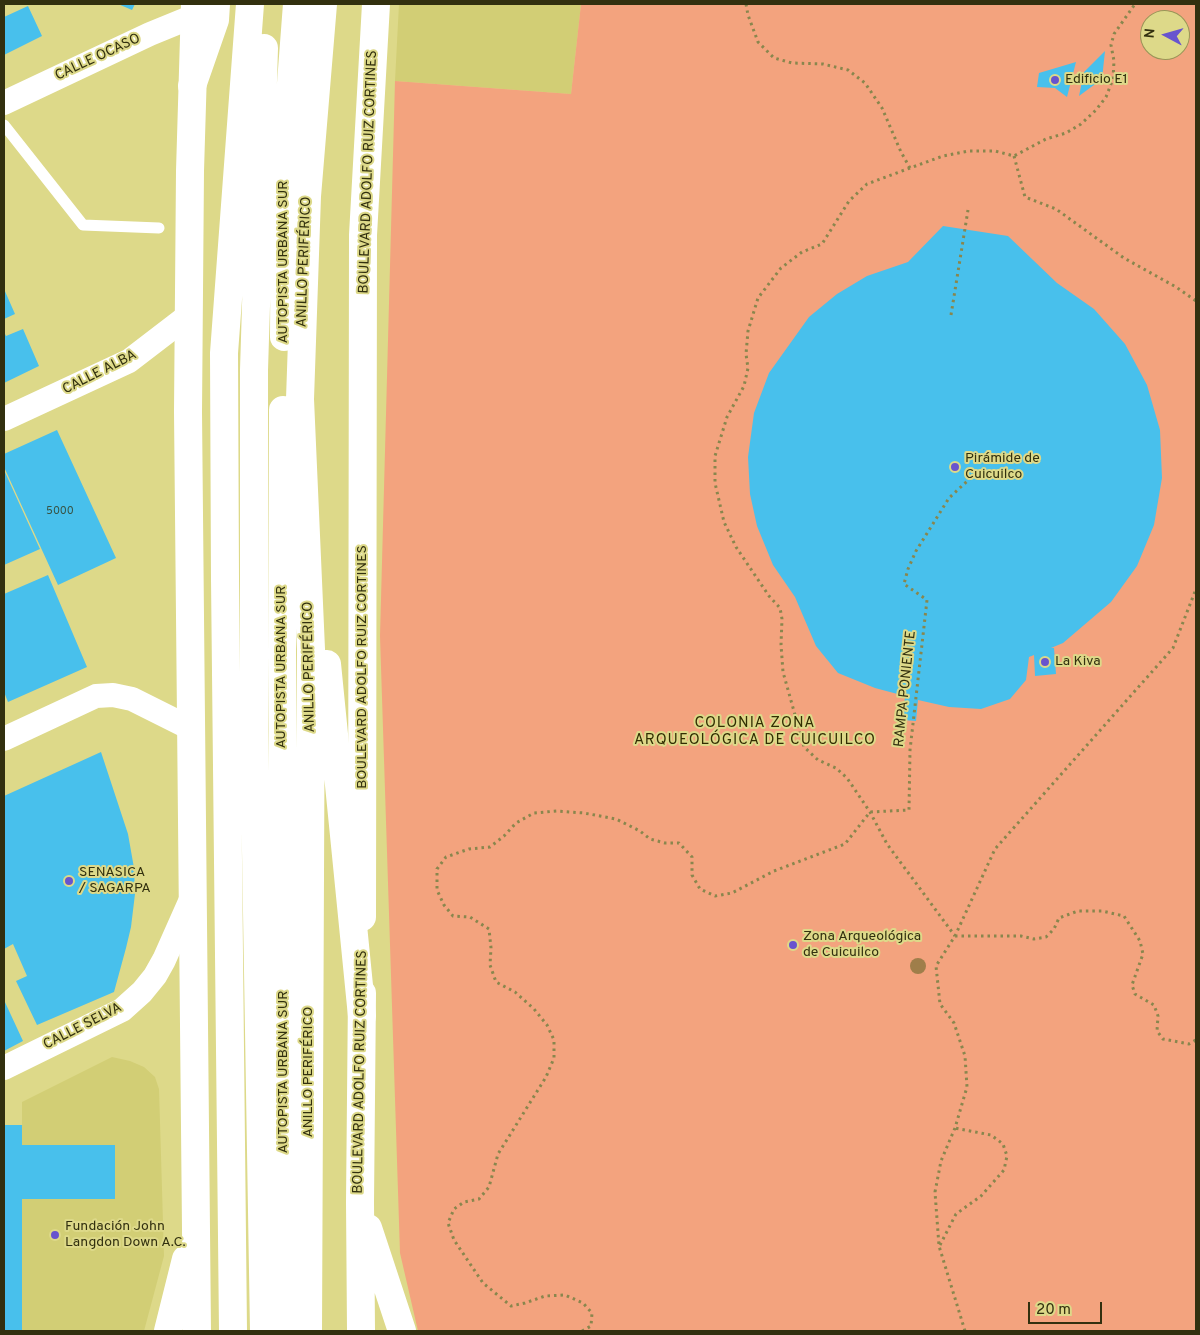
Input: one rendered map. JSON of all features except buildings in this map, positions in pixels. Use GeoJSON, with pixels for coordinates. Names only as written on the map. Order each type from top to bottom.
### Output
{"type":"FeatureCollection","features":[{"type":"Feature","properties":{"kind":"main road"},"geometry":{"type":"LineString","coordinates":[[233,1331],[224,353],[250,4]]}},
{"type":"Feature","properties":{"kind":"main road","name":"AUTOPISTA URBANA SUR"},"geometry":{"type":"LineString","coordinates":[[264,1331],[254,730],[254,370],[266,4]]}},
{"type":"Feature","properties":{"kind":"main road","name":"AUTOPISTA URBANA SUR"},"geometry":{"type":"LineString","coordinates":[[286,1331],[282,654],[285,171],[297,4]]}},
{"type":"Feature","properties":{"kind":"main road","name":"ANILLO PERIFÉRICO"},"geometry":{"type":"LineString","coordinates":[[308,1331],[311,649],[300,399],[307,196],[323,4]]}},
{"type":"Feature","properties":{"kind":"main road"},"geometry":{"type":"LineString","coordinates":[[317,76],[329,4]]}},
{"type":"Feature","properties":{"kind":"main road","name":"BOULEVARD ADOLFO RUIZ CORTINES"},"geometry":{"type":"LineString","coordinates":[[361,1331],[363,235],[376,4]]}},
{"type":"Feature","properties":{"kind":"main road"},"geometry":{"type":"LineString","coordinates":[[197,1331],[190,728],[190,171],[192,86],[215,20],[202,8]]}},
{"type":"Feature","properties":{"kind":"main road"},"geometry":{"type":"LineString","coordinates":[[300,399],[362,1016]]}},
{"type":"Feature","properties":{"kind":"main road"},"geometry":{"type":"LineString","coordinates":[[360,1202],[402,1331]]}},
{"type":"Feature","properties":{"kind":"main road"},"geometry":{"type":"LineString","coordinates":[[168,1331],[195,1221]]}},
{"type":"Feature","properties":{"kind":"street","name":"CALLE OCASO"},"geometry":{"type":"LineString","coordinates":[[4,103],[202,8]]}},
{"type":"Feature","properties":{"kind":"street","name":"CALLE ALBA"},"geometry":{"type":"LineString","coordinates":[[4,419],[129,361],[189,315]]}},
{"type":"Feature","properties":{"kind":"street"},"geometry":{"type":"LineString","coordinates":[[4,739],[96,696],[113,695],[132,699],[190,728]]}},
{"type":"Feature","properties":{"kind":"street","name":"CALLE SELVA"},"geometry":{"type":"LineString","coordinates":[[4,1068],[122,1010],[142,992],[155,976],[164,960],[193,895]]}},
{"type":"Feature","properties":{"kind":"lane"},"geometry":{"type":"LineString","coordinates":[[4,125],[83,226],[160,228]]}},
{"type":"Feature","properties":{"kind":"path"},"geometry":{"type":"LineString","coordinates":[[746,4],[758,42],[774,58],[792,64],[823,64],[848,70],[866,83],[882,108],[910,168]]}},
{"type":"Feature","properties":{"kind":"path"},"geometry":{"type":"LineString","coordinates":[[955,936],[887,844],[870,812],[848,778],[836,768],[818,760],[804,747],[783,672],[780,608],[769,596],[736,546],[724,522],[715,483],[715,456],[727,417],[744,386],[748,368],[746,354],[748,331],[758,298],[781,268],[802,252],[822,244],[849,201],[867,184],[943,156],[969,150],[995,151],[1014,156],[1046,139],[1066,133],[1081,124],[1106,97],[1113,78],[1114,61],[1111,46],[1114,34],[1135,4]]}},
{"type":"Feature","properties":{"kind":"path"},"geometry":{"type":"LineString","coordinates":[[1014,156],[1025,198],[1056,209],[1124,258],[1176,287],[1196,301]]}},
{"type":"Feature","properties":{"kind":"path"},"geometry":{"type":"LineString","coordinates":[[951,315],[968,210]]}},
{"type":"Feature","properties":{"kind":"path","name":"RAMPA PONIENTE"},"geometry":{"type":"LineString","coordinates":[[870,812],[909,810],[910,750],[927,600],[904,584],[908,569],[916,551],[949,498],[977,472]]}},
{"type":"Feature","properties":{"kind":"path"},"geometry":{"type":"LineString","coordinates":[[965,1331],[939,1246],[935,1192],[941,1161],[955,1128],[968,1087],[965,1056],[954,1023],[940,1004],[936,966],[955,936],[995,849],[1173,648],[1196,589]]}},
{"type":"Feature","properties":{"kind":"path"},"geometry":{"type":"LineString","coordinates":[[582,1331],[591,1326],[592,1313],[583,1303],[565,1295],[545,1296],[511,1306],[483,1283],[454,1240],[448,1223],[454,1209],[464,1202],[479,1199],[489,1187],[498,1154],[546,1077],[554,1058],[554,1040],[547,1024],[534,1009],[515,992],[496,982],[490,966],[490,929],[470,917],[453,916],[444,905],[437,890],[437,869],[446,857],[469,850],[490,847],[516,823],[534,813],[556,811],[584,813],[616,819],[640,831],[650,839],[679,843],[692,857],[692,875],[700,889],[715,896],[732,893],[774,871],[845,844],[870,812]]}},
{"type":"Feature","properties":{"kind":"path"},"geometry":{"type":"LineString","coordinates":[[955,936],[1021,936],[1034,940],[1046,937],[1054,929],[1059,918],[1078,911],[1102,911],[1124,916],[1140,941],[1143,954],[1132,985],[1135,994],[1154,1006],[1158,1016],[1157,1031],[1163,1039],[1189,1044],[1196,1040]]}},
{"type":"Feature","properties":{"kind":"path"},"geometry":{"type":"LineString","coordinates":[[939,1246],[956,1214],[981,1196],[1004,1170],[1007,1156],[1003,1144],[991,1135],[955,1128]]}},
{"type":"Feature","properties":{"kind":"shaded area"},"geometry":{"type":"Polygon","coordinates":[[[399,4],[581,4],[571,94],[395,81],[399,4]]]}},
{"type":"Feature","properties":{"kind":"shaded area","name":"Zona Arqueológica de Cuicuilco"},"geometry":{"type":"Polygon","coordinates":[[[581,4],[1196,4],[1196,1331],[418,1331],[400,1253],[380,636],[395,81],[571,94],[581,4]]]}},
{"type":"Feature","properties":{"kind":"shaded area"},"geometry":{"type":"Polygon","coordinates":[[[112,1057],[130,1061],[144,1067],[155,1077],[159,1089],[164,1256],[144,1331],[4,1331],[4,1125],[22,1125],[22,1102],[112,1057]]]}},
{"type":"Feature","properties":{"kind":"place","name":"Edificio E1"},"geometry":{"type":"Point","coordinates":[1055,80]}},
{"type":"Feature","properties":{"kind":"place","name":"Pirámide de Cuicuilco"},"geometry":{"type":"Point","coordinates":[955,467]}},
{"type":"Feature","properties":{"kind":"place","name":"La Kiva"},"geometry":{"type":"Point","coordinates":[1045,662]}},
{"type":"Feature","properties":{"kind":"place","name":"SENASICA / SAGARPA"},"geometry":{"type":"Point","coordinates":[69,881]}},
{"type":"Feature","properties":{"kind":"place","name":"Zona Arqueológica de Cuicuilco"},"geometry":{"type":"Point","coordinates":[793,945]}},
{"type":"Feature","properties":{"kind":"place","name":"Fundación John Langdon Down A.C."},"geometry":{"type":"Point","coordinates":[55,1235]}},
{"type":"Feature","properties":{"kind":"district","name":"COLONIA ZONA ARQUEOLÓGICA DE CUICUILCO"},"geometry":{"type":"Point","coordinates":[755,732]}}]}
